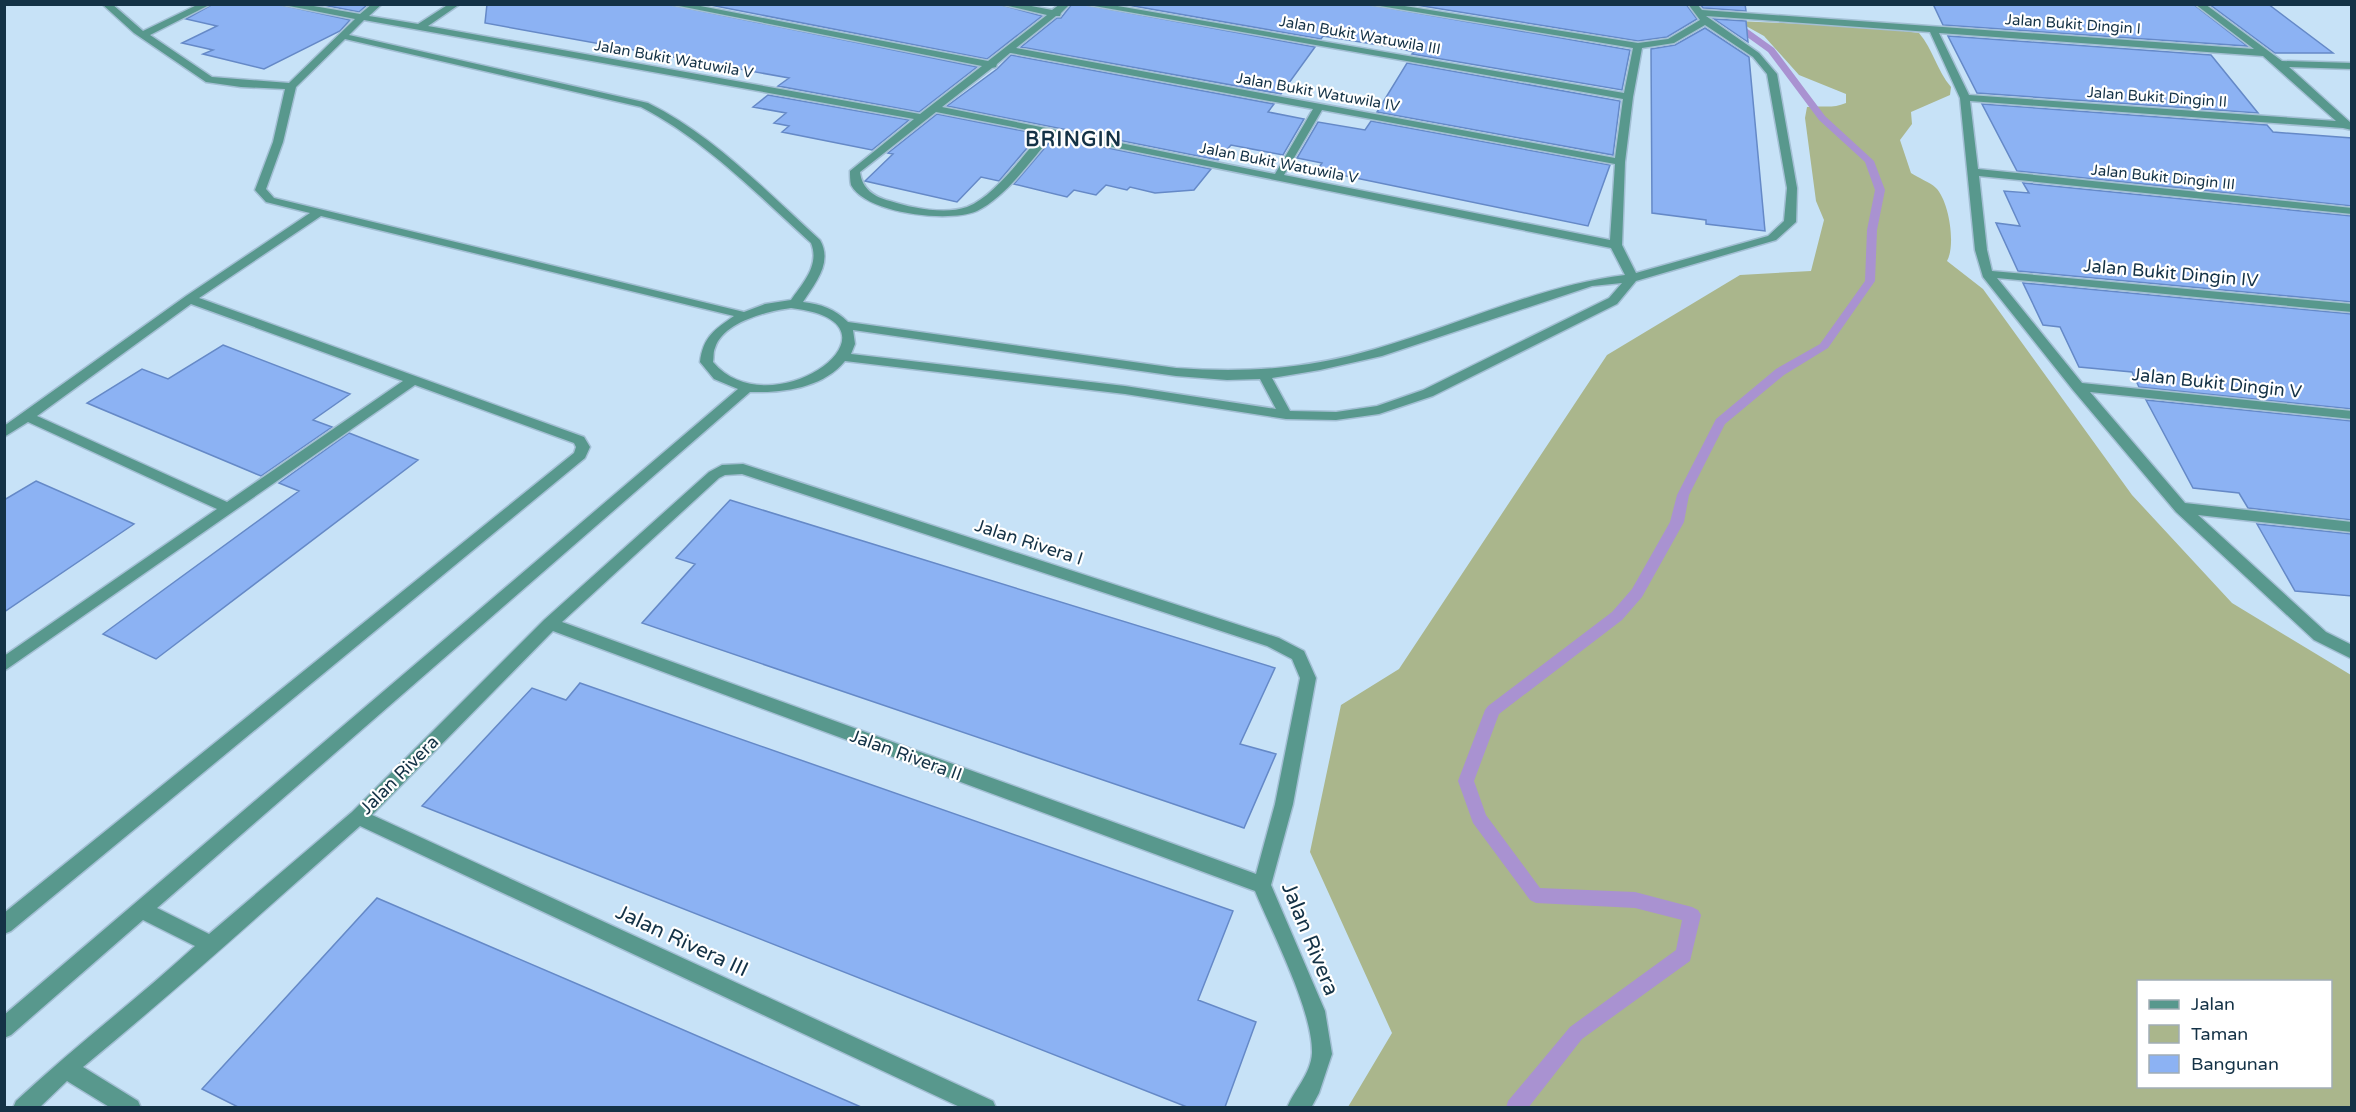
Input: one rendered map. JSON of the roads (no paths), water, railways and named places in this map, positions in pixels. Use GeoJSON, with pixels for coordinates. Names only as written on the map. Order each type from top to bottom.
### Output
{"type":"FeatureCollection","features":[{"type":"Feature","properties":{"kind":"street"},"geometry":{"type":"LineString","coordinates":[[106,4],[143,35],[209,80],[222,83],[291,86]]}},
{"type":"Feature","properties":{"kind":"street"},"geometry":{"type":"LineString","coordinates":[[143,35],[207,4]]}},
{"type":"Feature","properties":{"kind":"street","name":"Jalan Bukit Watuwila V"},"geometry":{"type":"LineString","coordinates":[[283,4],[924,118]]}},
{"type":"Feature","properties":{"kind":"street"},"geometry":{"type":"LineString","coordinates":[[378,4],[291,86],[278,142],[260,190],[270,200],[742,315]]}},
{"type":"Feature","properties":{"kind":"street"},"geometry":{"type":"LineString","coordinates":[[420,27],[456,4]]}},
{"type":"Feature","properties":{"kind":"street"},"geometry":{"type":"LineString","coordinates":[[673,4],[993,65]]}},
{"type":"Feature","properties":{"kind":"street"},"geometry":{"type":"LineString","coordinates":[[1004,4],[1057,14]]}},
{"type":"Feature","properties":{"kind":"street"},"geometry":{"type":"LineString","coordinates":[[1050,132],[997,189],[974,208],[951,214],[902,208],[875,201],[856,186],[853,178],[855,171],[993,65],[1057,14],[1066,4]]}},
{"type":"Feature","properties":{"kind":"street","name":"Jalan Bukit Watuwila III"},"geometry":{"type":"LineString","coordinates":[[1087,4],[1628,97]]}},
{"type":"Feature","properties":{"kind":"street"},"geometry":{"type":"LineString","coordinates":[[1372,4],[1638,46],[1671,41],[1702,17]]}},
{"type":"Feature","properties":{"kind":"street"},"geometry":{"type":"LineString","coordinates":[[846,325],[1176,372],[1227,376],[1264,375],[1320,366],[1377,352],[1590,283],[1632,278],[1772,238],[1790,222],[1792,188],[1772,74],[1756,55],[1702,17],[1692,4]]}},
{"type":"Feature","properties":{"kind":"street"},"geometry":{"type":"LineString","coordinates":[[2199,4],[2280,64],[2349,128]]}},
{"type":"Feature","properties":{"kind":"street","name":"Jalan Bukit Dingin I"},"geometry":{"type":"LineString","coordinates":[[1702,17],[1933,29],[2266,53]]}},
{"type":"Feature","properties":{"kind":"street"},"geometry":{"type":"LineString","coordinates":[[1933,29],[1965,98],[1981,250],[1986,274],[2181,508],[2320,636],[2352,653]]}},
{"type":"Feature","properties":{"kind":"street"},"geometry":{"type":"LineString","coordinates":[[343,36],[644,105],[670,118],[727,162],[816,242],[821,256],[820,265],[795,304]]}},
{"type":"Feature","properties":{"kind":"street"},"geometry":{"type":"LineString","coordinates":[[1632,278],[1616,245],[1620,162],[1628,97],[1638,46]]}},
{"type":"Feature","properties":{"kind":"street","name":"Jalan Bukit Watuwila IV"},"geometry":{"type":"LineString","coordinates":[[1011,50],[1620,162]]}},
{"type":"Feature","properties":{"kind":"street"},"geometry":{"type":"LineString","coordinates":[[2280,64],[2352,66]]}},
{"type":"Feature","properties":{"kind":"street","name":"Jalan Bukit Dingin II"},"geometry":{"type":"LineString","coordinates":[[1965,98],[2349,128]]}},
{"type":"Feature","properties":{"kind":"street"},"geometry":{"type":"LineString","coordinates":[[1277,179],[1319,107]]}},
{"type":"Feature","properties":{"kind":"street","name":"Jalan Bukit Watuwila V"},"geometry":{"type":"LineString","coordinates":[[936,109],[1616,245]]}},
{"type":"Feature","properties":{"kind":"street","name":"Jalan Bukit Dingin III"},"geometry":{"type":"LineString","coordinates":[[1972,172],[2352,211]]}},
{"type":"Feature","properties":{"kind":"street"},"geometry":{"type":"LineString","coordinates":[[4,433],[190,299],[320,211]]}},
{"type":"Feature","properties":{"kind":"street","name":"Jalan Bukit Dingin IV"},"geometry":{"type":"LineString","coordinates":[[1986,274],[2352,308]]}},
{"type":"Feature","properties":{"kind":"street"},"geometry":{"type":"LineString","coordinates":[[843,357],[1125,390],[1286,415],[1336,416],[1379,410],[1428,393],[1613,301],[1632,278]]}},
{"type":"Feature","properties":{"kind":"street"},"geometry":{"type":"LineString","coordinates":[[4,925],[580,455],[584,447],[579,440],[190,299]]}},
{"type":"Feature","properties":{"kind":"street"},"geometry":{"type":"LineString","coordinates":[[795,304],[826,310],[838,316],[846,325],[850,335],[849,346],[843,357],[822,374],[792,386],[769,389],[747,388],[720,378],[711,371],[707,361],[710,341],[729,322],[742,315],[768,307],[795,304]]}},
{"type":"Feature","properties":{"kind":"street"},"geometry":{"type":"LineString","coordinates":[[1264,375],[1286,415]]}},
{"type":"Feature","properties":{"kind":"street"},"geometry":{"type":"LineString","coordinates":[[4,665],[415,379]]}},
{"type":"Feature","properties":{"kind":"street","name":"Jalan Bukit Dingin V"},"geometry":{"type":"LineString","coordinates":[[2078,387],[2352,415]]}},
{"type":"Feature","properties":{"kind":"street"},"geometry":{"type":"LineString","coordinates":[[4,1028],[747,388]]}},
{"type":"Feature","properties":{"kind":"street"},"geometry":{"type":"LineString","coordinates":[[28,417],[229,509]]}},
{"type":"Feature","properties":{"kind":"street","name":"Jalan Rivera I"},"geometry":{"type":"LineString","coordinates":[[722,470],[743,469],[1273,642],[1298,655],[1308,678]]}},
{"type":"Feature","properties":{"kind":"street","name":"Jalan Rivera"},"geometry":{"type":"LineString","coordinates":[[23,1107],[66,1068],[157,994],[211,944],[358,818],[550,624],[722,470]]}},
{"type":"Feature","properties":{"kind":"street"},"geometry":{"type":"LineString","coordinates":[[2181,508],[2352,527]]}},
{"type":"Feature","properties":{"kind":"street","name":"Jalan Rivera II"},"geometry":{"type":"LineString","coordinates":[[550,624],[1262,885]]}},
{"type":"Feature","properties":{"kind":"street","name":"Jalan Rivera"},"geometry":{"type":"LineString","coordinates":[[1297,1107],[1309,1093],[1322,1054],[1315,1011],[1262,885],[1284,804],[1308,678]]}},
{"type":"Feature","properties":{"kind":"street","name":"Jalan Rivera III"},"geometry":{"type":"LineString","coordinates":[[358,818],[986,1107]]}},
{"type":"Feature","properties":{"kind":"street"},"geometry":{"type":"LineString","coordinates":[[141,910],[211,944]]}},
{"type":"Feature","properties":{"kind":"street"},"geometry":{"type":"LineString","coordinates":[[66,1068],[131,1107]]}},
{"type":"Feature","properties":{"kind":"waterway"},"geometry":{"type":"LineString","coordinates":[[1515,1108],[1576,1033],[1684,955],[1692,915],[1635,900],[1536,895],[1479,818],[1466,781],[1493,710],[1617,616],[1637,593],[1677,522],[1683,495],[1720,422],[1780,372],[1824,346],[1870,281],[1872,230],[1880,190],[1869,161],[1822,118],[1771,50],[1732,22]]}},
{"type":"Feature","properties":{"kind":"district","name":"BRINGIN"},"geometry":{"type":"Point","coordinates":[1074,140]}}]}
